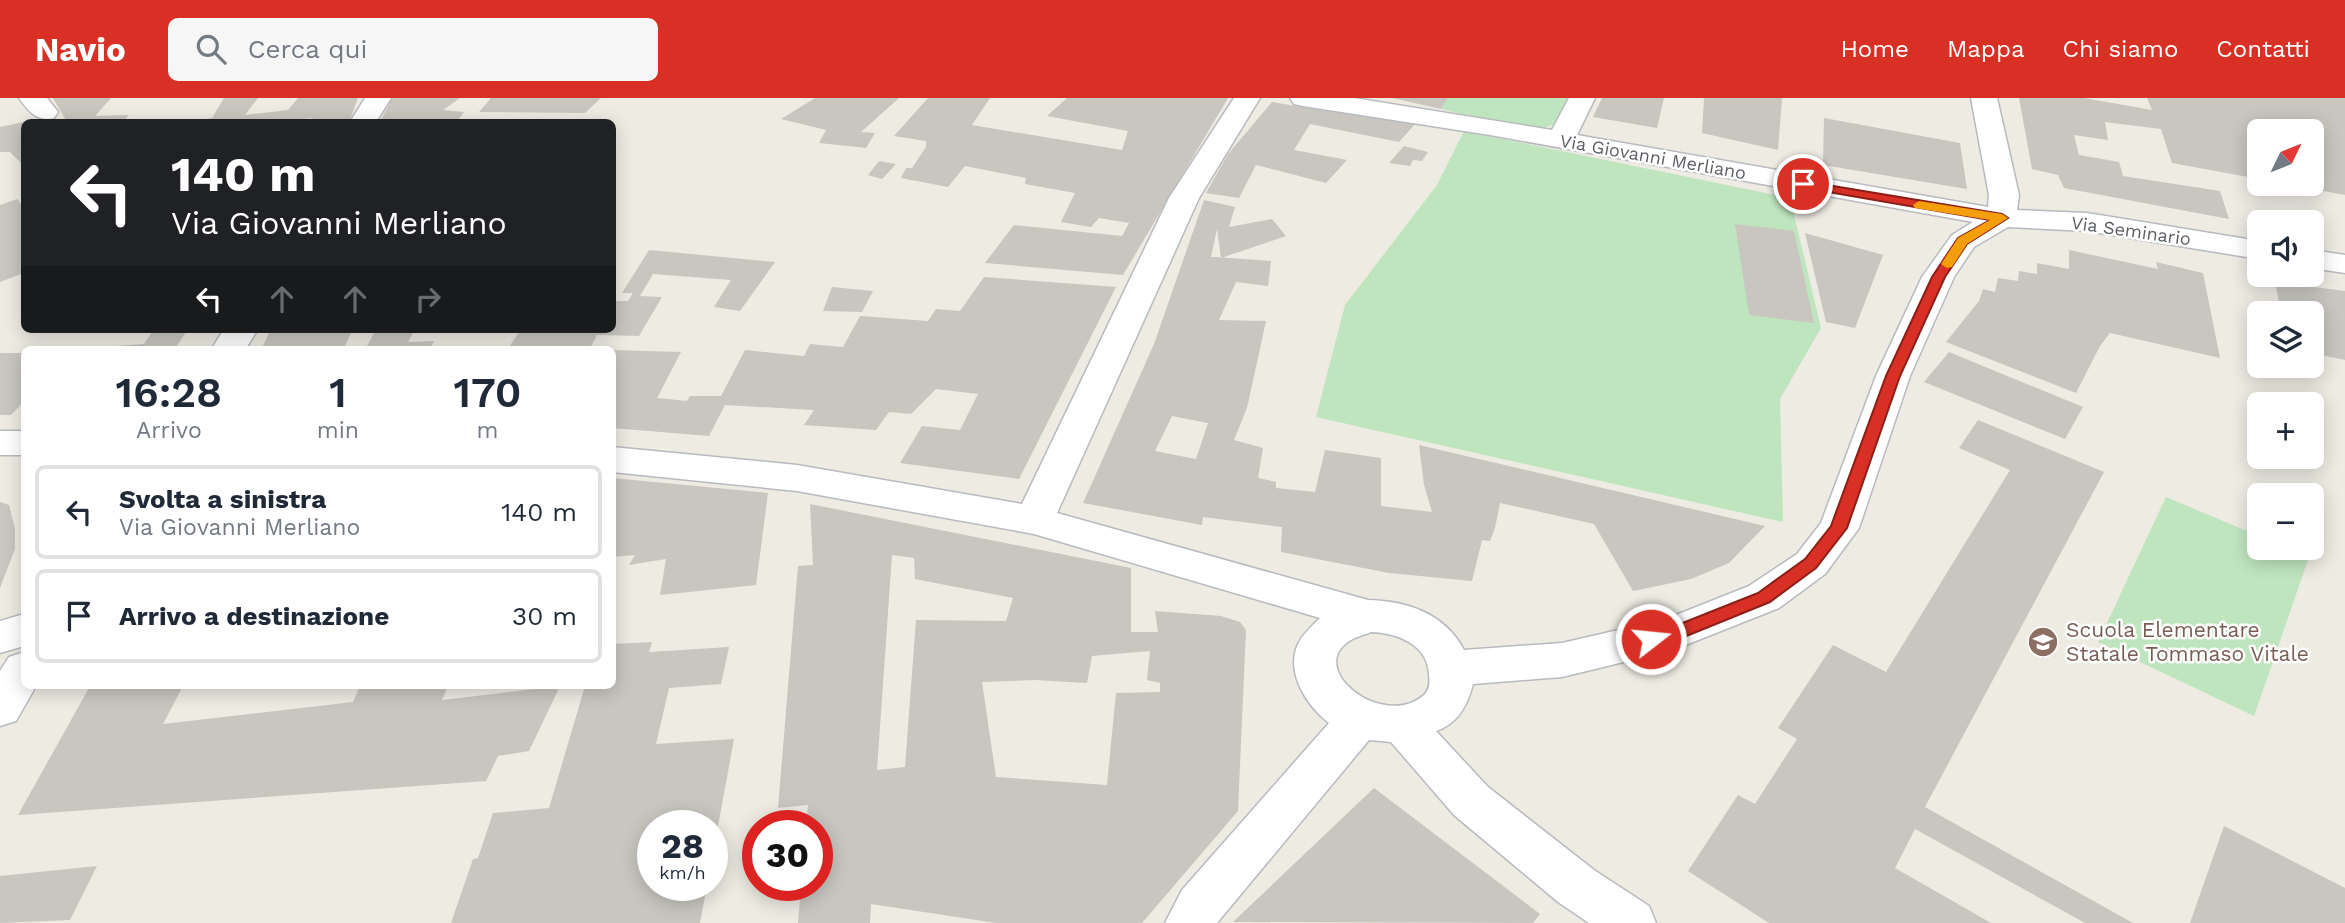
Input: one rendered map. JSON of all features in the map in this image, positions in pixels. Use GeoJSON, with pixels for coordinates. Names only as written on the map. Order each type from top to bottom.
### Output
{"type":"FeatureCollection","features":[{"type":"Feature","properties":{"kind":"street"},"geometry":{"type":"LineString","coordinates":[[365,119],[378,98]]}},
{"type":"Feature","properties":{"kind":"street"},"geometry":{"type":"LineString","coordinates":[[1034,520],[1184,198],[1247,98]]}},
{"type":"Feature","properties":{"kind":"street","name":"Via Giovanni Merliano"},"geometry":{"type":"LineString","coordinates":[[1308,98],[2002,218]]}},
{"type":"Feature","properties":{"kind":"street"},"geometry":{"type":"LineString","coordinates":[[1562,140],[1582,98]]}},
{"type":"Feature","properties":{"kind":"street"},"geometry":{"type":"LineString","coordinates":[[1452,668],[1562,660],[1673,634],[1764,597],[1811,564],[1839,528],[1893,376],[1938,277],[1963,241],[2002,218],[2004,195],[1984,98]]}},
{"type":"Feature","properties":{"kind":"street","name":"Via Seminario"},"geometry":{"type":"LineString","coordinates":[[2002,218],[2087,222],[2247,248]]}},
{"type":"Feature","properties":{"kind":"street"},"geometry":{"type":"LineString","coordinates":[[2324,261],[2345,264]]}},
{"type":"Feature","properties":{"kind":"street"},"geometry":{"type":"LineString","coordinates":[[0,443],[21,443]]}},
{"type":"Feature","properties":{"kind":"street"},"geometry":{"type":"LineString","coordinates":[[616,459],[797,478],[1034,520],[1368,616],[1397,618],[1416,625],[1433,637],[1445,652],[1452,668],[1452,685],[1446,700],[1433,713],[1418,721],[1381,722],[1340,708],[1324,694],[1316,677],[1314,659],[1320,643],[1331,630],[1348,620],[1368,616]]}},
{"type":"Feature","properties":{"kind":"street"},"geometry":{"type":"LineString","coordinates":[[0,637],[21,631]]}},
{"type":"Feature","properties":{"kind":"street"},"geometry":{"type":"LineString","coordinates":[[0,708],[21,674]]}},
{"type":"Feature","properties":{"kind":"street"},"geometry":{"type":"LineString","coordinates":[[1190,923],[1200,906],[1381,722]]}},
{"type":"Feature","properties":{"kind":"street"},"geometry":{"type":"LineString","coordinates":[[1381,722],[1471,801],[1576,886],[1631,923]]}},
{"type":"Feature","properties":{"kind":"green space"},"geometry":{"type":"Polygon","coordinates":[[[1448,98],[1571,98],[1560,122],[1536,131],[1441,109],[1448,98]]]}},
{"type":"Feature","properties":{"kind":"green space"},"geometry":{"type":"Polygon","coordinates":[[[1464,131],[1790,198],[1821,328],[1780,399],[1783,522],[1316,417],[1345,305],[1437,185],[1464,131]]]}},
{"type":"Feature","properties":{"kind":"green space"},"geometry":{"type":"Polygon","coordinates":[[[2166,497],[2247,531],[2247,560],[2308,560],[2254,716],[2098,642],[2166,497]]]}},
{"type":"Feature","properties":{"kind":"building"},"geometry":{"type":"Polygon","coordinates":[[[53,98],[111,98],[95,116],[129,115],[126,119],[65,119],[53,98]]]}},
{"type":"Feature","properties":{"kind":"building"},"geometry":{"type":"Polygon","coordinates":[[[224,98],[258,98],[245,115],[288,110],[298,98],[358,98],[350,119],[206,119],[212,118],[224,98]]]}},
{"type":"Feature","properties":{"kind":"building"},"geometry":{"type":"Polygon","coordinates":[[[392,98],[460,98],[443,110],[464,112],[459,119],[382,119],[392,98]]]}},
{"type":"Feature","properties":{"kind":"building"},"geometry":{"type":"Polygon","coordinates":[[[491,98],[601,98],[585,113],[479,112],[491,98]]]}},
{"type":"Feature","properties":{"kind":"building"},"geometry":{"type":"Polygon","coordinates":[[[815,98],[899,98],[861,132],[875,133],[866,148],[819,143],[826,130],[781,119],[815,98]]]}},
{"type":"Feature","properties":{"kind":"building"},"geometry":{"type":"Polygon","coordinates":[[[928,98],[990,98],[972,125],[1122,150],[1128,131],[1047,116],[1067,98],[1228,98],[1123,275],[985,263],[1014,225],[1122,236],[1129,223],[1099,218],[1091,227],[1061,222],[1075,193],[1025,184],[1026,178],[965,166],[948,187],[901,178],[906,168],[912,168],[926,147],[926,141],[894,136],[928,98]]]}},
{"type":"Feature","properties":{"kind":"building"},"geometry":{"type":"Polygon","coordinates":[[[1392,98],[1448,98],[1441,109],[1392,98]]]}},
{"type":"Feature","properties":{"kind":"building"},"geometry":{"type":"Polygon","coordinates":[[[1602,98],[1664,98],[1657,128],[1593,117],[1602,98]]]}},
{"type":"Feature","properties":{"kind":"building"},"geometry":{"type":"Polygon","coordinates":[[[1704,98],[1782,98],[1778,150],[1702,133],[1704,98]]]}},
{"type":"Feature","properties":{"kind":"building"},"geometry":{"type":"Polygon","coordinates":[[[2019,98],[2084,98],[2152,110],[2147,98],[2345,98],[2345,195],[2324,191],[2324,119],[2247,119],[2247,177],[2172,163],[2161,129],[2105,122],[2108,140],[2074,135],[2079,155],[2119,162],[2123,176],[2220,191],[2229,219],[2064,188],[2058,175],[2032,169],[2019,98]]]}},
{"type":"Feature","properties":{"kind":"building"},"geometry":{"type":"Polygon","coordinates":[[[1272,102],[1416,123],[1399,142],[1310,124],[1294,150],[1347,160],[1326,183],[1256,165],[1239,198],[1206,193],[1228,154],[1272,102]]]}},
{"type":"Feature","properties":{"kind":"building"},"geometry":{"type":"Polygon","coordinates":[[[1824,118],[1960,143],[1967,189],[1823,165],[1824,118]]]}},
{"type":"Feature","properties":{"kind":"building"},"geometry":{"type":"Polygon","coordinates":[[[21,123],[21,163],[10,152],[0,152],[0,127],[21,123]]]}},
{"type":"Feature","properties":{"kind":"building"},"geometry":{"type":"Polygon","coordinates":[[[1404,146],[1428,152],[1422,161],[1413,160],[1410,166],[1389,163],[1404,146]]]}},
{"type":"Feature","properties":{"kind":"building"},"geometry":{"type":"Polygon","coordinates":[[[879,161],[896,164],[882,179],[868,175],[879,161]]]}},
{"type":"Feature","properties":{"kind":"building"},"geometry":{"type":"Polygon","coordinates":[[[17,199],[21,204],[21,274],[0,282],[0,205],[17,199]]]}},
{"type":"Feature","properties":{"kind":"building"},"geometry":{"type":"Polygon","coordinates":[[[1204,200],[1235,207],[1229,227],[1272,219],[1286,236],[1223,257],[1271,261],[1268,286],[1236,282],[1219,320],[1266,321],[1247,408],[1234,440],[1263,448],[1258,478],[1276,482],[1276,488],[1315,492],[1325,450],[1381,458],[1381,506],[1432,512],[1424,485],[1419,445],[1765,526],[1729,563],[1691,579],[1633,591],[1594,524],[1500,503],[1490,541],[1482,540],[1472,581],[1389,573],[1281,552],[1282,527],[1203,517],[1202,525],[1083,503],[1154,344],[1204,200]],[[1217,229],[1211,257],[1221,257],[1217,229]],[[1172,416],[1155,451],[1196,459],[1208,423],[1172,416]]]}},
{"type":"Feature","properties":{"kind":"building"},"geometry":{"type":"Polygon","coordinates":[[[1735,224],[1794,231],[1814,323],[1749,315],[1735,224]]]}},
{"type":"Feature","properties":{"kind":"building"},"geometry":{"type":"Polygon","coordinates":[[[1805,233],[1883,255],[1855,328],[1826,322],[1805,233]]]}},
{"type":"Feature","properties":{"kind":"building"},"geometry":{"type":"Polygon","coordinates":[[[649,250],[775,262],[740,311],[714,307],[731,280],[653,274],[640,296],[662,297],[639,336],[597,335],[591,346],[510,346],[518,333],[616,333],[616,301],[628,301],[633,293],[622,293],[649,250]]]}},
{"type":"Feature","properties":{"kind":"building"},"geometry":{"type":"Polygon","coordinates":[[[2069,250],[2158,269],[2156,262],[2203,273],[2220,358],[2110,333],[2100,346],[2076,393],[1946,342],[1979,301],[1983,289],[1995,292],[1998,278],[2018,281],[2019,271],[2037,274],[2037,263],[2069,269],[2069,250]]]}},
{"type":"Feature","properties":{"kind":"building"},"geometry":{"type":"Polygon","coordinates":[[[984,277],[1116,287],[1019,479],[900,463],[922,426],[960,430],[978,394],[936,389],[911,414],[889,412],[876,430],[804,425],[814,410],[725,405],[709,436],[616,428],[616,350],[681,352],[657,398],[687,401],[690,396],[721,396],[745,350],[804,356],[810,344],[843,347],[860,316],[928,321],[936,309],[960,311],[984,277]]]}},
{"type":"Feature","properties":{"kind":"building"},"geometry":{"type":"Polygon","coordinates":[[[832,287],[873,291],[862,312],[823,311],[832,287]]]}},
{"type":"Feature","properties":{"kind":"building"},"geometry":{"type":"Polygon","coordinates":[[[2276,287],[2314,287],[2345,291],[2345,360],[2324,356],[2324,301],[2279,301],[2276,287]]]}},
{"type":"Feature","properties":{"kind":"building"},"geometry":{"type":"Polygon","coordinates":[[[151,333],[185,333],[177,346],[115,346],[144,344],[151,333]]]}},
{"type":"Feature","properties":{"kind":"building"},"geometry":{"type":"Polygon","coordinates":[[[269,333],[351,333],[345,346],[263,346],[269,333]]]}},
{"type":"Feature","properties":{"kind":"building"},"geometry":{"type":"Polygon","coordinates":[[[374,333],[413,333],[408,342],[434,341],[432,346],[367,346],[374,333]]]}},
{"type":"Feature","properties":{"kind":"building"},"geometry":{"type":"Polygon","coordinates":[[[1949,352],[2083,407],[2065,439],[1924,382],[1949,352]]]}},
{"type":"Feature","properties":{"kind":"building"},"geometry":{"type":"Polygon","coordinates":[[[0,353],[21,353],[21,404],[11,415],[0,415],[0,353]]]}},
{"type":"Feature","properties":{"kind":"building"},"geometry":{"type":"Polygon","coordinates":[[[1978,420],[2104,472],[1925,807],[2133,923],[2085,923],[1915,829],[1895,868],[1991,923],[1769,923],[1688,871],[1738,795],[1755,804],[1797,739],[1778,728],[1833,645],[1886,672],[2010,470],[1959,448],[1978,420]]]}},
{"type":"Feature","properties":{"kind":"building"},"geometry":{"type":"Polygon","coordinates":[[[616,478],[768,493],[756,585],[660,595],[666,559],[629,565],[635,555],[616,557],[616,478]]]}},
{"type":"Feature","properties":{"kind":"building"},"geometry":{"type":"Polygon","coordinates":[[[0,502],[9,505],[15,529],[15,549],[0,588],[0,502]]]}},
{"type":"Feature","properties":{"kind":"building"},"geometry":{"type":"Polygon","coordinates":[[[810,504],[1131,568],[1131,632],[1158,632],[1155,611],[1221,616],[1240,622],[1246,630],[1238,811],[1142,923],[996,923],[871,904],[870,923],[798,923],[800,901],[833,901],[833,810],[808,810],[808,805],[778,808],[798,566],[813,565],[810,504]],[[892,555],[877,770],[905,767],[916,620],[1006,621],[1013,598],[915,579],[914,558],[892,555]],[[1150,651],[1092,656],[1087,683],[1035,680],[982,682],[996,777],[1107,785],[1116,693],[1160,692],[1160,683],[1147,680],[1150,651]]]}},
{"type":"Feature","properties":{"kind":"building"},"geometry":{"type":"Polygon","coordinates":[[[652,642],[649,652],[729,647],[721,684],[669,688],[656,744],[734,739],[721,810],[637,810],[637,901],[704,901],[700,923],[451,923],[473,859],[478,858],[493,813],[549,808],[584,689],[616,689],[616,644],[652,642]]]}},
{"type":"Feature","properties":{"kind":"building"},"geometry":{"type":"Polygon","coordinates":[[[88,689],[181,689],[163,724],[353,702],[359,689],[447,689],[442,700],[535,689],[559,689],[529,751],[498,756],[486,781],[18,815],[88,689]]]}},
{"type":"Feature","properties":{"kind":"building"},"geometry":{"type":"Polygon","coordinates":[[[1374,788],[1540,914],[1533,923],[1233,922],[1374,788]]]}},
{"type":"Feature","properties":{"kind":"building"},"geometry":{"type":"Polygon","coordinates":[[[2224,826],[2345,888],[2345,923],[2190,923],[2224,826]]]}},
{"type":"Feature","properties":{"kind":"building"},"geometry":{"type":"Polygon","coordinates":[[[97,866],[70,920],[0,923],[0,876],[97,866]]]}},
{"type":"Feature","properties":{"kind":"slow traffic"},"geometry":{"type":"LineString","coordinates":[[1919,205],[2002,218],[1963,241],[1947,264]]}},
{"type":"Feature","properties":{"kind":"place","name":"Scuola Elementare Statale Tommaso Vitale"},"geometry":{"type":"Point","coordinates":[2043,642]}},
{"type":"Feature","properties":{"kind":"route"},"geometry":{"type":"LineString","coordinates":[[1651,639],[1673,634],[1764,597],[1811,564],[1839,528],[1893,376],[1938,277],[1963,241],[2002,218],[1803,184]]}}]}
